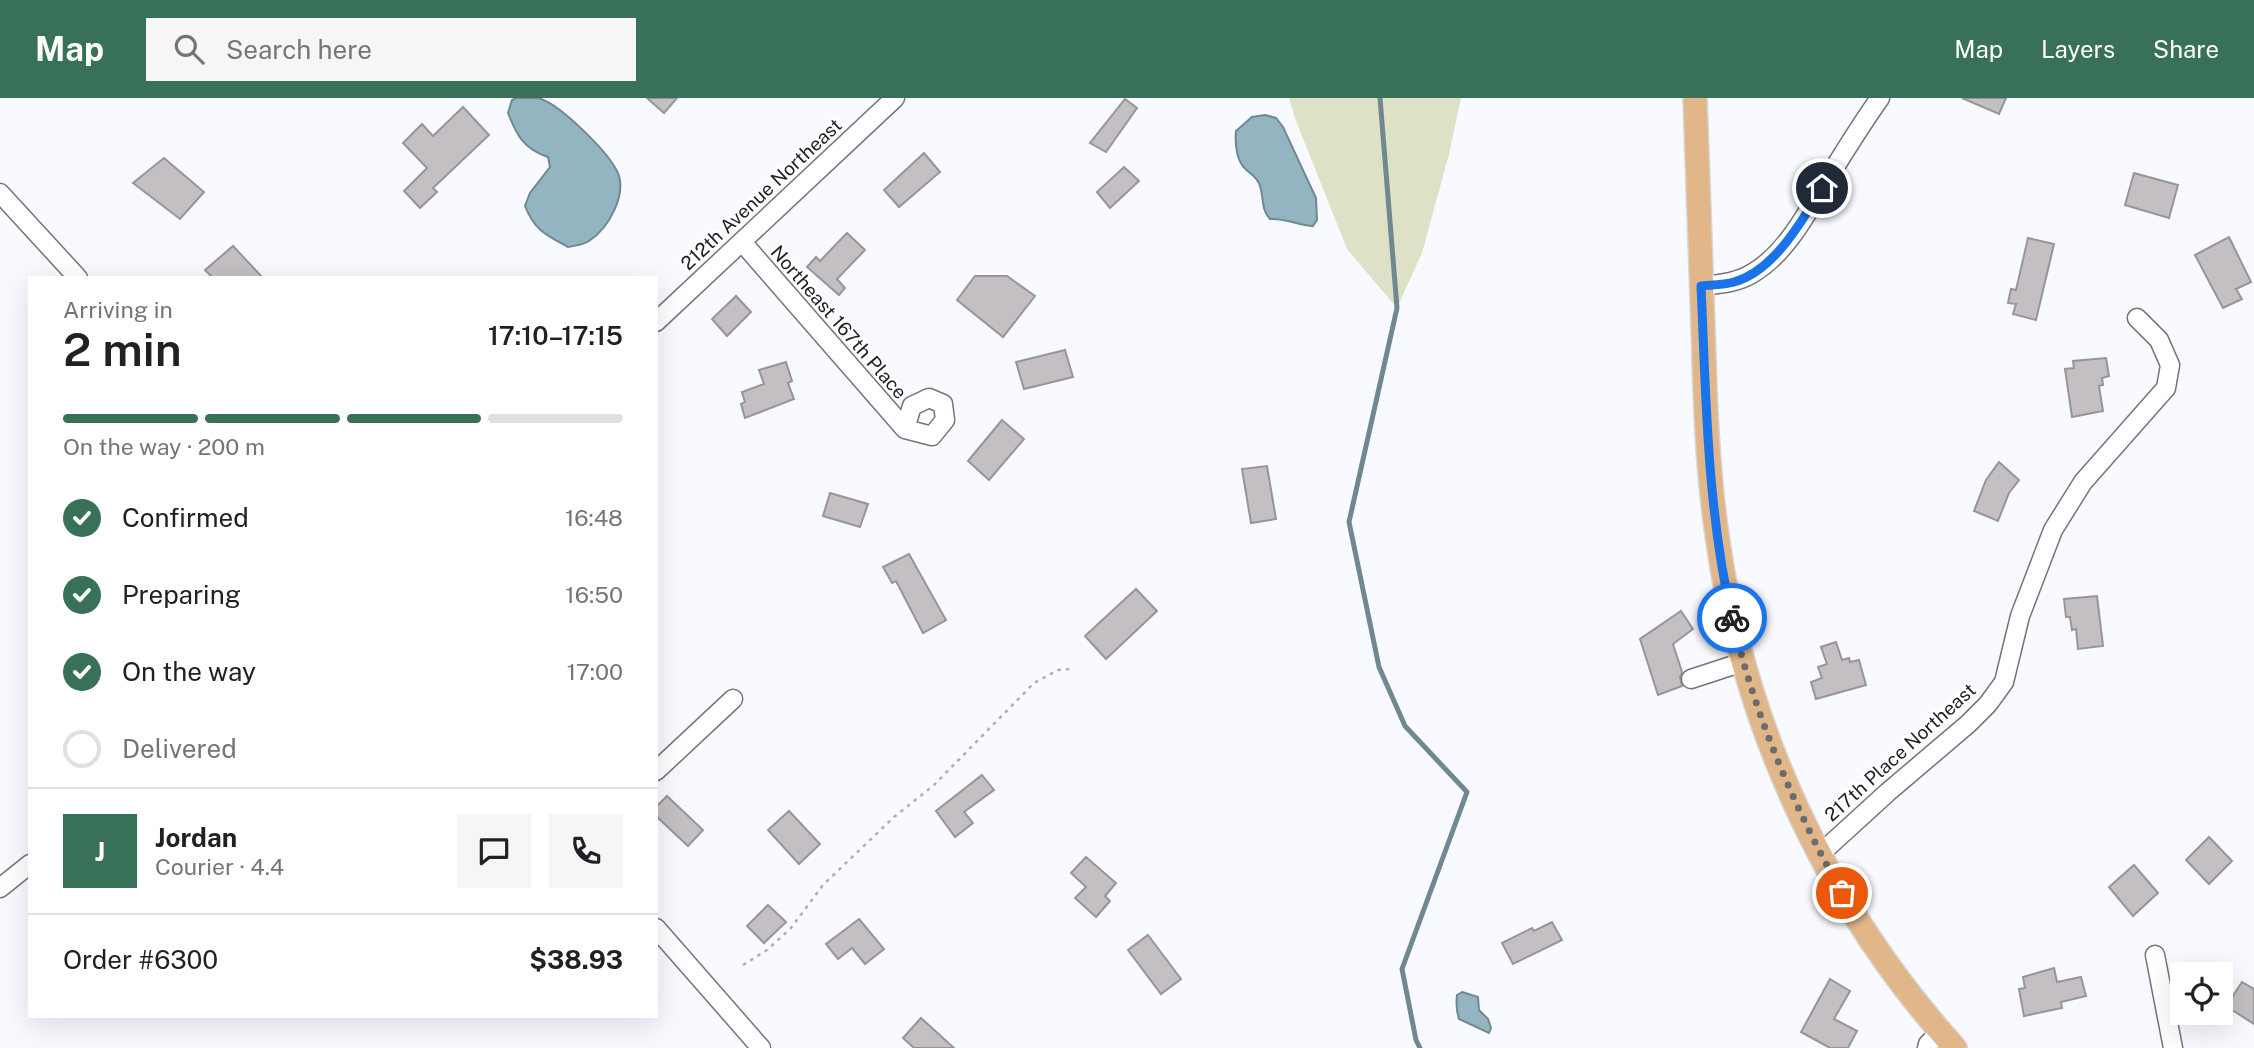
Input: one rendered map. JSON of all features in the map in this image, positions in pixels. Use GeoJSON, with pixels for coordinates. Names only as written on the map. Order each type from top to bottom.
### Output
{"type":"FeatureCollection","features":[{"type":"Feature","properties":{"kind":"main road"},"geometry":{"type":"LineString","coordinates":[[1695,98],[1704,371],[1713,506],[1727,594],[1743,662],[1776,761],[1820,854],[1865,932],[1941,1043]]}},
{"type":"Feature","properties":{"kind":"street","name":"212th Avenue Northeast"},"geometry":{"type":"LineString","coordinates":[[658,319],[895,98]]}},
{"type":"Feature","properties":{"kind":"street"},"geometry":{"type":"LineString","coordinates":[[1701,286],[1734,282],[1755,272],[1777,252],[1797,229],[1859,127],[1880,98]]}},
{"type":"Feature","properties":{"kind":"street"},"geometry":{"type":"LineString","coordinates":[[3,201],[76,276]]}},
{"type":"Feature","properties":{"kind":"street","name":"Northeast 167th Place"},"geometry":{"type":"LineString","coordinates":[[742,242],[905,429]]}},
{"type":"Feature","properties":{"kind":"street","name":"217th Place Northeast"},"geometry":{"type":"LineString","coordinates":[[1820,854],[1968,724],[1988,704],[2004,682],[2020,616],[2053,530],[2083,482],[2166,388],[2170,365],[2159,340],[2137,317]]}},
{"type":"Feature","properties":{"kind":"street"},"geometry":{"type":"LineString","coordinates":[[1691,679],[1743,662]]}},
{"type":"Feature","properties":{"kind":"street"},"geometry":{"type":"LineString","coordinates":[[658,769],[733,699]]}},
{"type":"Feature","properties":{"kind":"street"},"geometry":{"type":"LineString","coordinates":[[0,888],[28,866]]}},
{"type":"Feature","properties":{"kind":"street"},"geometry":{"type":"LineString","coordinates":[[658,930],[761,1048]]}},
{"type":"Feature","properties":{"kind":"street"},"geometry":{"type":"LineString","coordinates":[[2155,955],[2173,1048]]}},
{"type":"Feature","properties":{"kind":"path"},"geometry":{"type":"LineString","coordinates":[[743,965],[767,950],[791,928],[823,885],[894,817],[934,785],[1034,683],[1058,670],[1071,668]]}},
{"type":"Feature","properties":{"kind":"green space"},"geometry":{"type":"Polygon","coordinates":[[[1289,98],[1461,98],[1422,253],[1397,308],[1347,249],[1289,98]]]}},
{"type":"Feature","properties":{"kind":"water"},"geometry":{"type":"Polygon","coordinates":[[[538,98],[558,109],[593,140],[617,171],[620,189],[615,209],[603,228],[587,242],[568,247],[553,239],[533,221],[525,206],[530,193],[550,167],[548,157],[527,146],[515,128],[508,113],[512,100],[538,98]]]}},
{"type":"Feature","properties":{"kind":"water"},"geometry":{"type":"Polygon","coordinates":[[[1265,115],[1276,118],[1283,127],[1316,198],[1317,220],[1313,226],[1270,219],[1264,208],[1259,182],[1240,161],[1236,148],[1236,131],[1252,117],[1265,115]]]}},
{"type":"Feature","properties":{"kind":"water"},"geometry":{"type":"Polygon","coordinates":[[[1462,992],[1478,997],[1479,1010],[1488,1019],[1491,1028],[1489,1033],[1459,1019],[1457,995],[1462,992]]]}},
{"type":"Feature","properties":{"kind":"building"},"geometry":{"type":"Polygon","coordinates":[[[647,98],[677,98],[664,113],[647,98]]]}},
{"type":"Feature","properties":{"kind":"building"},"geometry":{"type":"Polygon","coordinates":[[[1962,98],[2006,98],[1999,114],[1962,98]]]}},
{"type":"Feature","properties":{"kind":"building"},"geometry":{"type":"Polygon","coordinates":[[[1125,99],[1137,108],[1106,152],[1090,143],[1125,99]]]}},
{"type":"Feature","properties":{"kind":"building"},"geometry":{"type":"Polygon","coordinates":[[[463,107],[489,135],[433,188],[437,192],[420,208],[404,191],[427,168],[403,143],[422,124],[433,136],[463,107]]]}},
{"type":"Feature","properties":{"kind":"building"},"geometry":{"type":"Polygon","coordinates":[[[924,153],[940,172],[899,207],[884,190],[924,153]]]}},
{"type":"Feature","properties":{"kind":"building"},"geometry":{"type":"Polygon","coordinates":[[[164,158],[204,192],[180,219],[133,183],[164,158]]]}},
{"type":"Feature","properties":{"kind":"building"},"geometry":{"type":"Polygon","coordinates":[[[1124,167],[1139,181],[1110,208],[1097,192],[1124,167]]]}},
{"type":"Feature","properties":{"kind":"building"},"geometry":{"type":"Polygon","coordinates":[[[2134,173],[2178,185],[2169,218],[2125,205],[2134,173]]]}},
{"type":"Feature","properties":{"kind":"building"},"geometry":{"type":"Polygon","coordinates":[[[847,233],[865,250],[837,279],[845,288],[839,295],[807,267],[816,257],[820,261],[847,233]]]}},
{"type":"Feature","properties":{"kind":"building"},"geometry":{"type":"Polygon","coordinates":[[[2229,237],[2251,282],[2236,289],[2242,299],[2223,308],[2195,255],[2229,237]]]}},
{"type":"Feature","properties":{"kind":"building"},"geometry":{"type":"Polygon","coordinates":[[[2028,238],[2054,244],[2036,320],[2013,314],[2016,304],[2008,303],[2011,289],[2016,290],[2028,238]]]}},
{"type":"Feature","properties":{"kind":"building"},"geometry":{"type":"Polygon","coordinates":[[[233,246],[261,276],[211,276],[205,270],[233,246]]]}},
{"type":"Feature","properties":{"kind":"building"},"geometry":{"type":"Polygon","coordinates":[[[975,276],[1007,276],[1035,296],[1003,337],[957,300],[975,276]]]}},
{"type":"Feature","properties":{"kind":"building"},"geometry":{"type":"Polygon","coordinates":[[[736,296],[751,312],[727,336],[712,319],[736,296]]]}},
{"type":"Feature","properties":{"kind":"building"},"geometry":{"type":"Polygon","coordinates":[[[1065,350],[1073,377],[1024,389],[1016,362],[1065,350]]]}},
{"type":"Feature","properties":{"kind":"building"},"geometry":{"type":"Polygon","coordinates":[[[2106,358],[2109,376],[2102,378],[2103,385],[2099,386],[2103,411],[2072,417],[2065,369],[2074,368],[2073,361],[2106,358]]]}},
{"type":"Feature","properties":{"kind":"building"},"geometry":{"type":"Polygon","coordinates":[[[786,362],[792,381],[788,383],[794,399],[745,418],[741,404],[745,402],[742,392],[764,384],[759,370],[786,362]]]}},
{"type":"Feature","properties":{"kind":"building"},"geometry":{"type":"Polygon","coordinates":[[[1002,420],[1024,439],[989,480],[968,461],[1002,420]]]}},
{"type":"Feature","properties":{"kind":"building"},"geometry":{"type":"Polygon","coordinates":[[[1999,462],[2019,480],[2009,493],[1998,521],[1974,511],[1986,480],[1999,462]]]}},
{"type":"Feature","properties":{"kind":"building"},"geometry":{"type":"Polygon","coordinates":[[[1267,466],[1276,519],[1251,523],[1242,469],[1267,466]]]}},
{"type":"Feature","properties":{"kind":"building"},"geometry":{"type":"Polygon","coordinates":[[[830,493],[868,504],[860,527],[823,516],[830,493]]]}},
{"type":"Feature","properties":{"kind":"building"},"geometry":{"type":"Polygon","coordinates":[[[909,554],[946,620],[923,633],[896,581],[892,583],[883,567],[909,554]]]}},
{"type":"Feature","properties":{"kind":"building"},"geometry":{"type":"Polygon","coordinates":[[[1136,589],[1157,611],[1106,659],[1085,636],[1136,589]]]}},
{"type":"Feature","properties":{"kind":"building"},"geometry":{"type":"Polygon","coordinates":[[[2097,596],[2103,646],[2078,649],[2076,629],[2072,630],[2070,617],[2066,617],[2064,599],[2097,596]]]}},
{"type":"Feature","properties":{"kind":"building"},"geometry":{"type":"Polygon","coordinates":[[[1681,611],[1693,629],[1673,644],[1682,672],[1682,686],[1658,695],[1640,639],[1681,611]]]}},
{"type":"Feature","properties":{"kind":"building"},"geometry":{"type":"Polygon","coordinates":[[[1836,642],[1842,660],[1859,660],[1866,685],[1816,699],[1811,682],[1822,678],[1818,667],[1827,664],[1821,647],[1836,642]]]}},
{"type":"Feature","properties":{"kind":"building"},"geometry":{"type":"Polygon","coordinates":[[[982,775],[994,790],[964,812],[973,823],[955,837],[936,811],[982,775]]]}},
{"type":"Feature","properties":{"kind":"building"},"geometry":{"type":"Polygon","coordinates":[[[667,796],[703,830],[688,846],[658,818],[658,805],[667,796]]]}},
{"type":"Feature","properties":{"kind":"building"},"geometry":{"type":"Polygon","coordinates":[[[789,811],[820,844],[799,864],[768,830],[789,811]]]}},
{"type":"Feature","properties":{"kind":"building"},"geometry":{"type":"Polygon","coordinates":[[[2209,837],[2232,861],[2209,884],[2186,860],[2209,837]]]}},
{"type":"Feature","properties":{"kind":"building"},"geometry":{"type":"Polygon","coordinates":[[[1086,857],[1116,883],[1105,896],[1110,901],[1096,917],[1075,898],[1086,887],[1071,873],[1086,857]]]}},
{"type":"Feature","properties":{"kind":"building"},"geometry":{"type":"Polygon","coordinates":[[[2134,865],[2158,893],[2133,916],[2109,887],[2134,865]]]}},
{"type":"Feature","properties":{"kind":"building"},"geometry":{"type":"Polygon","coordinates":[[[768,905],[786,922],[764,943],[747,926],[768,905]]]}},
{"type":"Feature","properties":{"kind":"building"},"geometry":{"type":"Polygon","coordinates":[[[859,919],[884,949],[865,964],[852,948],[838,959],[826,944],[859,919]]]}},
{"type":"Feature","properties":{"kind":"building"},"geometry":{"type":"Polygon","coordinates":[[[1552,922],[1562,940],[1513,964],[1502,943],[1532,928],[1534,931],[1552,922]]]}},
{"type":"Feature","properties":{"kind":"building"},"geometry":{"type":"Polygon","coordinates":[[[1148,935],[1181,979],[1161,994],[1128,950],[1148,935]]]}},
{"type":"Feature","properties":{"kind":"building"},"geometry":{"type":"Polygon","coordinates":[[[2054,968],[2057,982],[2081,977],[2086,996],[2061,1002],[2062,1008],[2024,1016],[2019,989],[2025,988],[2023,977],[2054,968]]]}},
{"type":"Feature","properties":{"kind":"building"},"geometry":{"type":"Polygon","coordinates":[[[1830,979],[1850,991],[1834,1019],[1857,1031],[1848,1048],[1830,1048],[1801,1032],[1830,979]]]}},
{"type":"Feature","properties":{"kind":"building"},"geometry":{"type":"Polygon","coordinates":[[[2242,982],[2254,989],[2254,1024],[2233,1010],[2233,996],[2242,982]]]}},
{"type":"Feature","properties":{"kind":"building"},"geometry":{"type":"Polygon","coordinates":[[[921,1018],[954,1048],[914,1048],[903,1038],[921,1018]]]}},
{"type":"Feature","properties":{"kind":"waterway"},"geometry":{"type":"LineString","coordinates":[[1380,98],[1397,308],[1349,522],[1379,667],[1405,726],[1467,792],[1402,969],[1416,1040],[1420,1048]]}},
{"type":"Feature","properties":{"kind":"way so far"},"geometry":{"type":"LineString","coordinates":[[1732,618],[1761,721],[1776,761],[1810,835],[1842,893]]}},
{"type":"Feature","properties":{"kind":"route"},"geometry":{"type":"LineString","coordinates":[[1732,618],[1718,544],[1709,471],[1701,286],[1734,282],[1755,272],[1797,229],[1822,188]]}}]}
